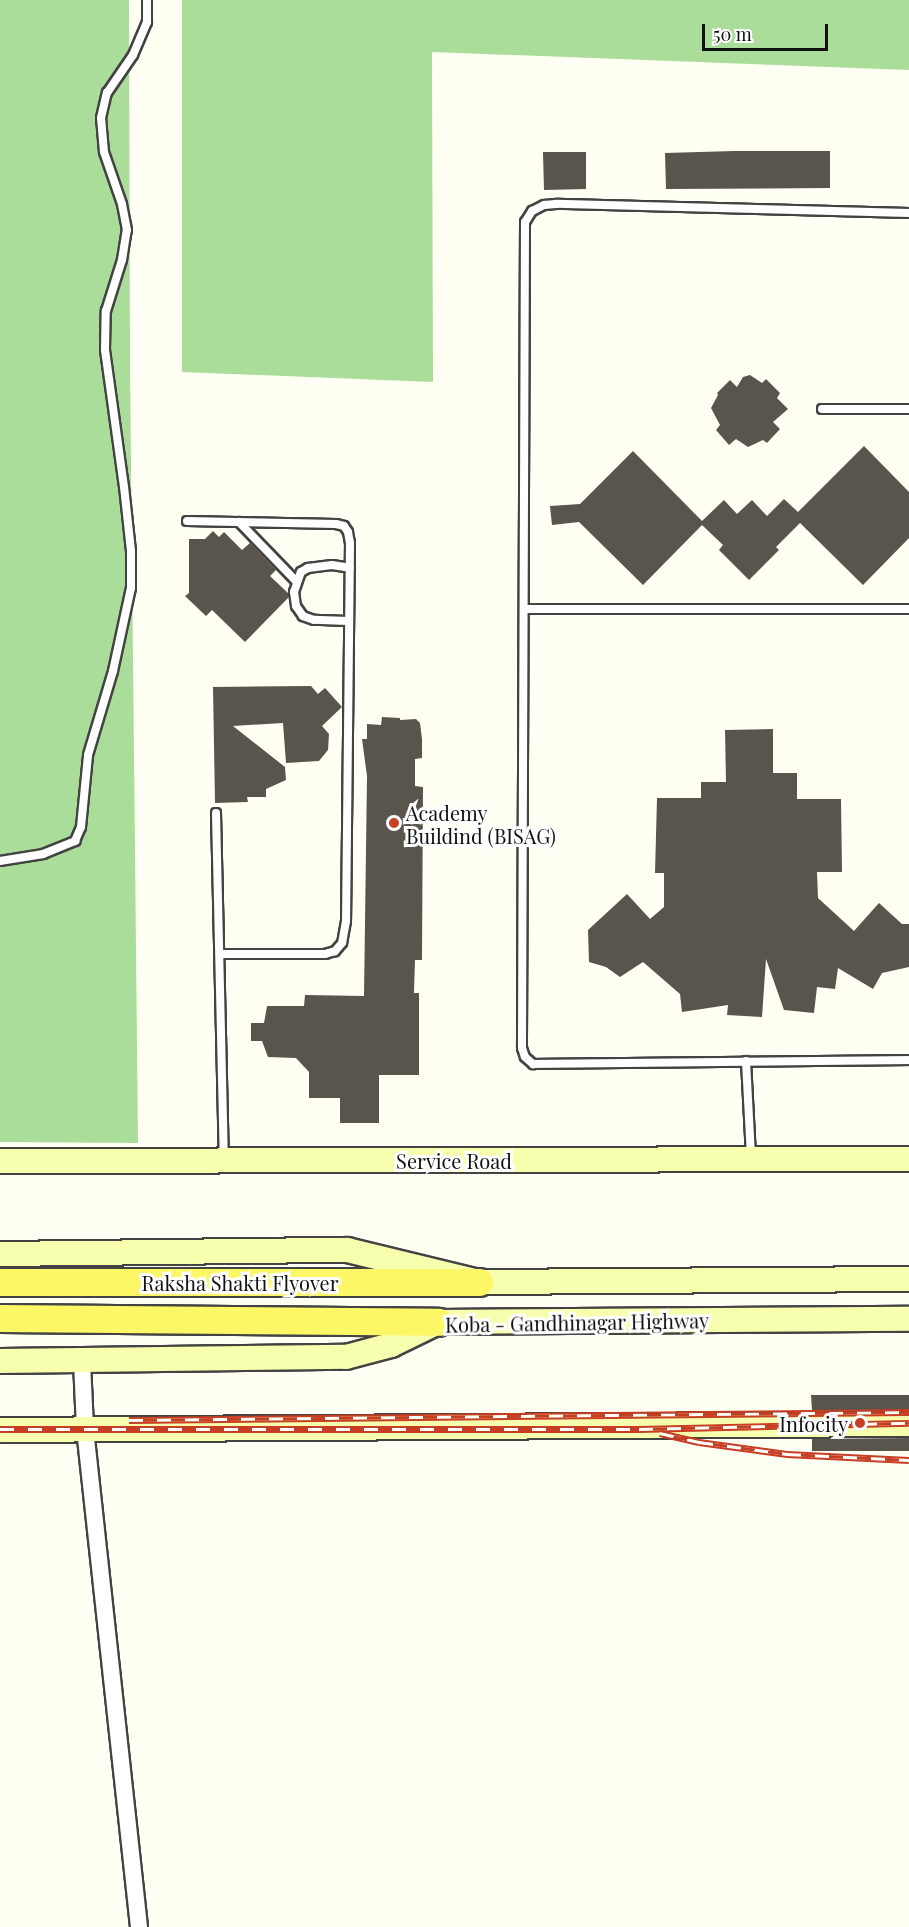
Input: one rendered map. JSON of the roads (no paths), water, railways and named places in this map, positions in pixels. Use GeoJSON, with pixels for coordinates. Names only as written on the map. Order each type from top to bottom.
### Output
{"type":"FeatureCollection","features":[{"type":"Feature","properties":{"kind":"main road","name":"Service Road"},"geometry":{"type":"LineString","coordinates":[[0,1161],[909,1159]]}},
{"type":"Feature","properties":{"kind":"main road","name":"Koba - Gandhinagar Highway"},"geometry":{"type":"LineString","coordinates":[[0,1254],[347,1250],[479,1282],[909,1279]]}},
{"type":"Feature","properties":{"kind":"main road","name":"Raksha Shakti Flyover"},"geometry":{"type":"LineString","coordinates":[[0,1282],[479,1282]]}},
{"type":"Feature","properties":{"kind":"main road","name":"Raksha Shakti Flyover"},"geometry":{"type":"LineString","coordinates":[[0,1318],[343,1319],[438,1322]]}},
{"type":"Feature","properties":{"kind":"main road","name":"Koba - Gandhinagar Highway"},"geometry":{"type":"LineString","coordinates":[[0,1361],[82,1362],[346,1357],[391,1345],[438,1322],[909,1319]]}},
{"type":"Feature","properties":{"kind":"main road"},"geometry":{"type":"LineString","coordinates":[[0,1430],[909,1424]]}},
{"type":"Feature","properties":{"kind":"street"},"geometry":{"type":"LineString","coordinates":[[82,1362],[85,1429],[138,1927]]}},
{"type":"Feature","properties":{"kind":"lane"},"geometry":{"type":"LineString","coordinates":[[0,861],[43,854],[75,841],[81,826],[88,755],[112,671],[131,588],[131,551],[105,350],[106,311],[122,260],[127,230],[122,204],[104,152],[101,118],[106,93],[133,55],[147,22],[147,0]]}},
{"type":"Feature","properties":{"kind":"lane"},"geometry":{"type":"LineString","coordinates":[[909,213],[556,204],[544,205],[532,211],[525,222],[522,1048],[525,1057],[533,1064],[909,1060]]}},
{"type":"Feature","properties":{"kind":"lane"},"geometry":{"type":"LineString","coordinates":[[822,409],[909,409]]}},
{"type":"Feature","properties":{"kind":"lane"},"geometry":{"type":"LineString","coordinates":[[187,521],[344,526],[350,543],[346,921],[342,943],[335,951],[325,954],[221,954]]}},
{"type":"Feature","properties":{"kind":"lane"},"geometry":{"type":"LineString","coordinates":[[239,522],[296,581]]}},
{"type":"Feature","properties":{"kind":"lane"},"geometry":{"type":"LineString","coordinates":[[348,621],[314,620],[303,616],[296,606],[294,592],[301,572],[308,568],[332,565],[350,568]]}},
{"type":"Feature","properties":{"kind":"lane"},"geometry":{"type":"LineString","coordinates":[[525,609],[909,609]]}},
{"type":"Feature","properties":{"kind":"lane"},"geometry":{"type":"LineString","coordinates":[[216,813],[224,1160]]}},
{"type":"Feature","properties":{"kind":"lane"},"geometry":{"type":"LineString","coordinates":[[746,1061],[751,1159]]}},
{"type":"Feature","properties":{"kind":"railway"},"geometry":{"type":"LineString","coordinates":[[129,1420],[909,1412]]}},
{"type":"Feature","properties":{"kind":"railway"},"geometry":{"type":"LineString","coordinates":[[0,1429],[639,1429],[909,1423]]}},
{"type":"Feature","properties":{"kind":"railway"},"geometry":{"type":"LineString","coordinates":[[660,1433],[699,1442],[787,1454],[909,1460]]}},
{"type":"Feature","properties":{"kind":"place","name":"Academy Buildind (BISAG)"},"geometry":{"type":"Point","coordinates":[394,823]}},
{"type":"Feature","properties":{"kind":"place","name":"Infocity"},"geometry":{"type":"Point","coordinates":[860,1423]}}]}
